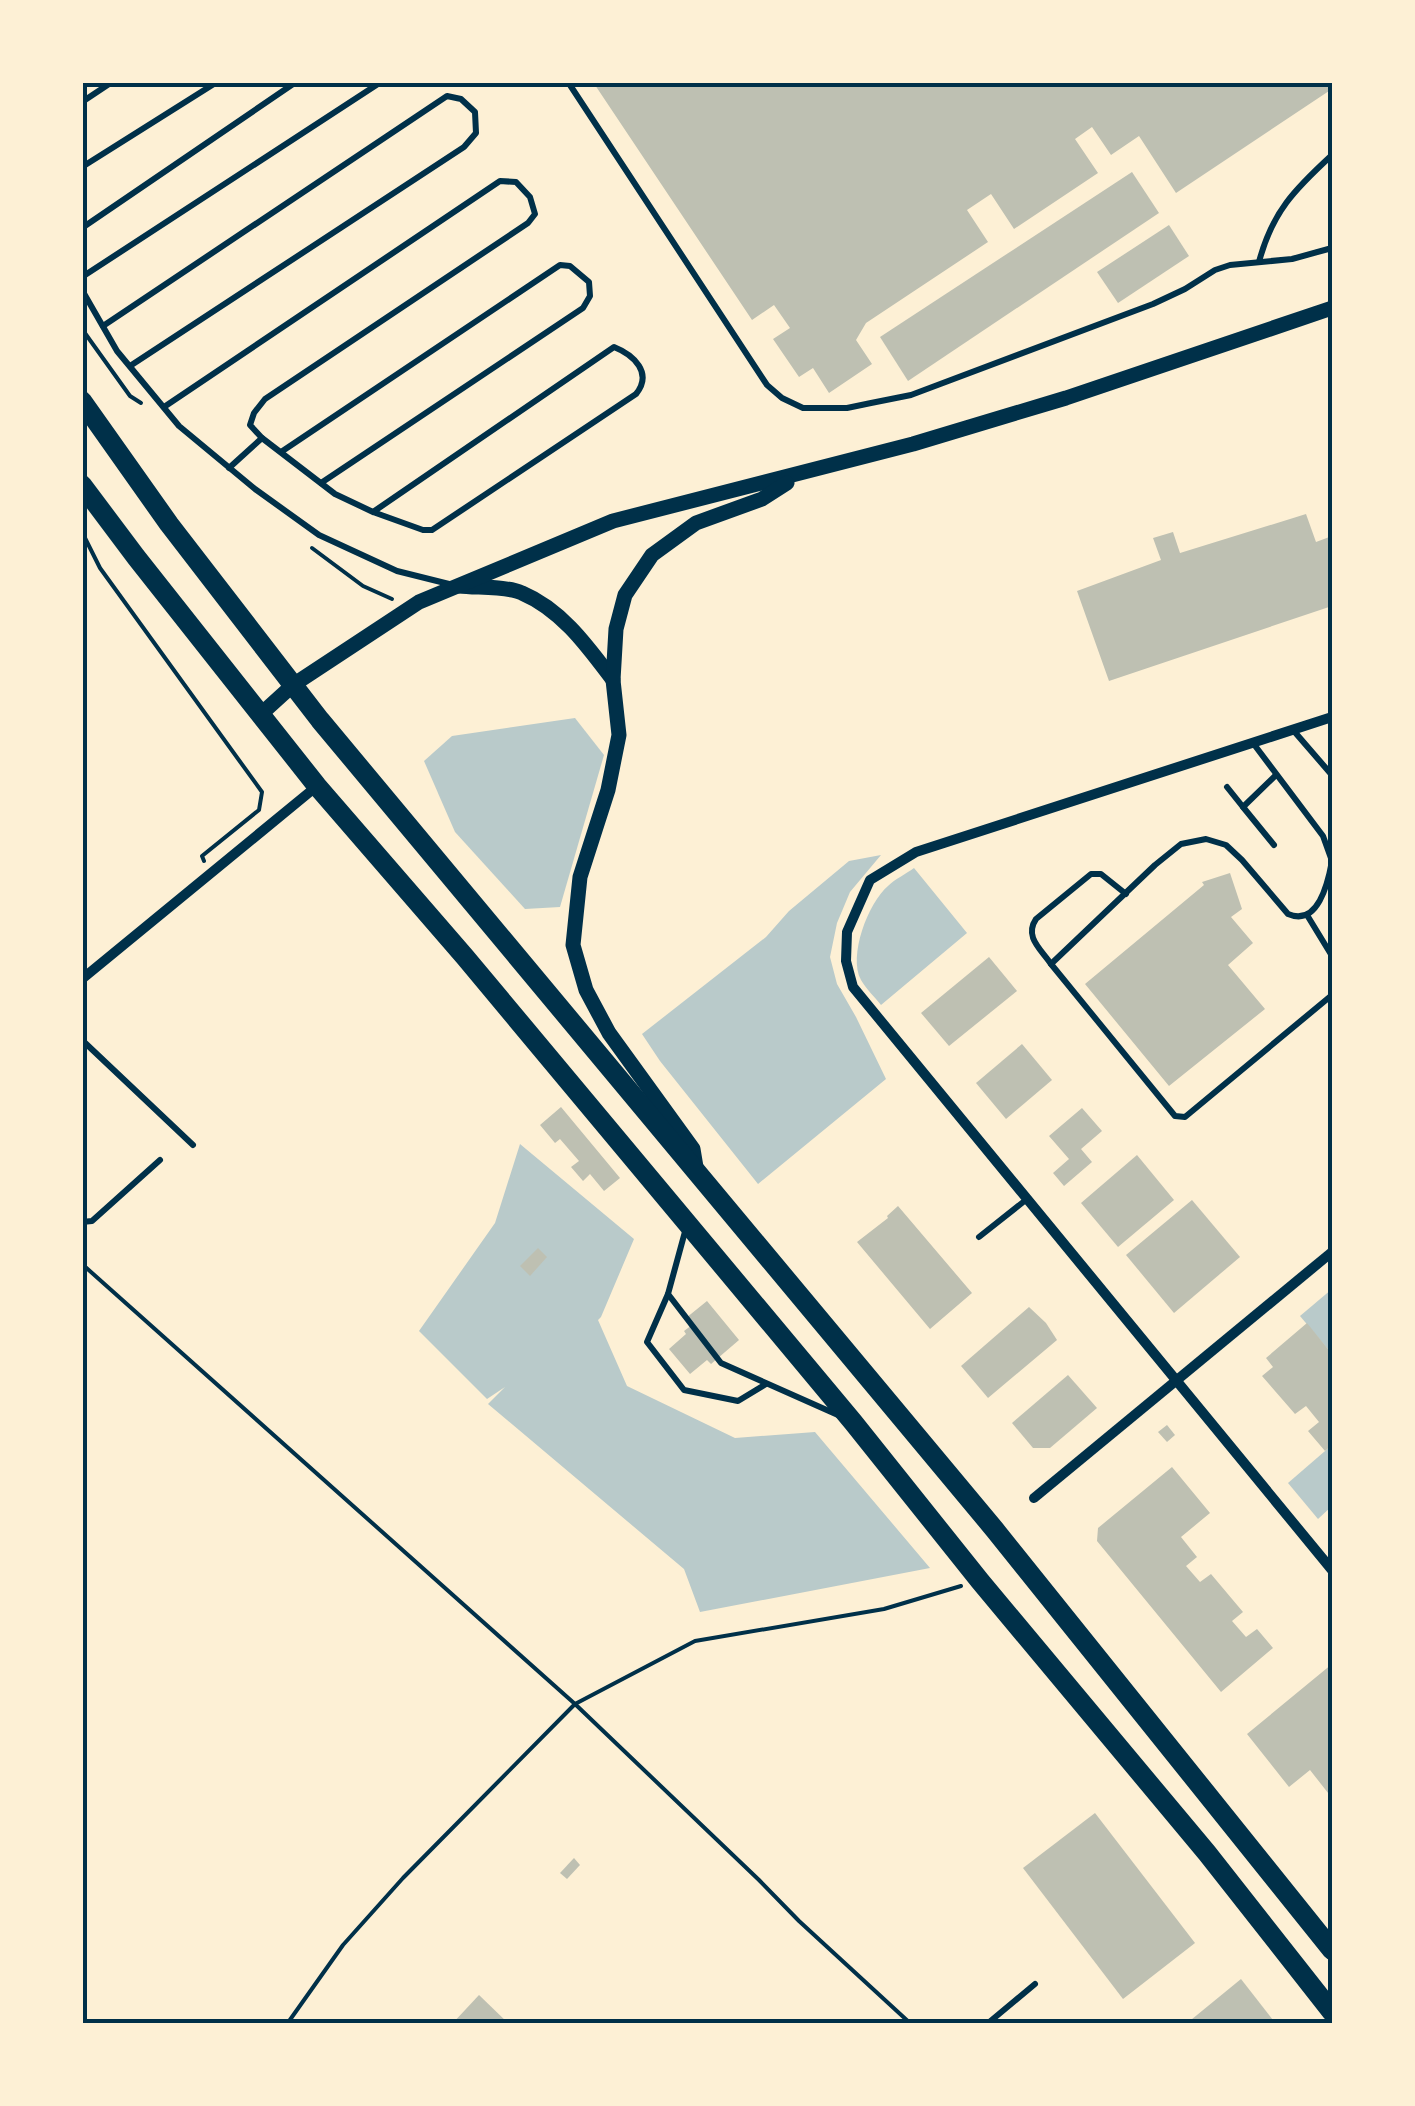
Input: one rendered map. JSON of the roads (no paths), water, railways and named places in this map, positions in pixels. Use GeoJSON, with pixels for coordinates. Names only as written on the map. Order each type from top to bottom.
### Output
{"type":"FeatureCollection","features":[{"type":"Feature","properties":{"kind":"main road"},"geometry":{"type":"LineString","coordinates":[[82,402],[169,524],[292,684],[995,1530],[1332,1950]]}},
{"type":"Feature","properties":{"kind":"main road"},"geometry":{"type":"LineString","coordinates":[[82,485],[318,786],[688,1222],[1332,2012]]}},
{"type":"Feature","properties":{"kind":"street"},"geometry":{"type":"LineString","coordinates":[[260,715],[292,684],[420,602],[613,522],[914,444],[1066,398],[1332,308]]}},
{"type":"Feature","properties":{"kind":"street"},"geometry":{"type":"LineString","coordinates":[[698,1177],[693,1149],[609,1032],[586,990],[574,945],[580,877],[608,790],[619,735],[613,680],[616,629],[625,595],[652,555],[696,524],[762,499],[801,474]]}},
{"type":"Feature","properties":{"kind":"street"},"geometry":{"type":"LineString","coordinates":[[455,586],[520,591],[554,612],[584,641],[613,680]]}},
{"type":"Feature","properties":{"kind":"street"},"geometry":{"type":"LineString","coordinates":[[1332,718],[916,852],[870,880],[846,932],[846,961],[853,987],[1332,1570]]}},
{"type":"Feature","properties":{"kind":"street"},"geometry":{"type":"LineString","coordinates":[[82,979],[318,786]]}},
{"type":"Feature","properties":{"kind":"street"},"geometry":{"type":"LineString","coordinates":[[1034,1498],[1332,1252]]}},
{"type":"Feature","properties":{"kind":"lane"},"geometry":{"type":"LineString","coordinates":[[82,102],[112,82]]}},
{"type":"Feature","properties":{"kind":"lane"},"geometry":{"type":"LineString","coordinates":[[82,167],[217,82]]}},
{"type":"Feature","properties":{"kind":"lane"},"geometry":{"type":"LineString","coordinates":[[83,226],[296,82]]}},
{"type":"Feature","properties":{"kind":"lane"},"geometry":{"type":"LineString","coordinates":[[82,277],[381,82]]}},
{"type":"Feature","properties":{"kind":"lane"},"geometry":{"type":"LineString","coordinates":[[568,82],[767,385],[782,398],[804,408],[848,408],[911,395],[1152,304],[1216,270],[1292,259],[1332,248]]}},
{"type":"Feature","properties":{"kind":"lane"},"geometry":{"type":"LineString","coordinates":[[103,326],[448,96],[461,99],[475,112],[476,133],[464,148],[130,366]]}},
{"type":"Feature","properties":{"kind":"lane"},"geometry":{"type":"LineString","coordinates":[[1259,262],[1278,212],[1332,155]]}},
{"type":"Feature","properties":{"kind":"lane"},"geometry":{"type":"LineString","coordinates":[[164,408],[500,181],[516,182],[530,197],[534,214],[528,223],[265,400],[254,412],[250,425],[334,494],[373,512],[432,530],[636,394],[643,385],[636,359],[614,348],[373,512]]}},
{"type":"Feature","properties":{"kind":"lane"},"geometry":{"type":"LineString","coordinates":[[281,452],[560,265],[570,266],[589,282],[590,296],[583,308],[321,483]]}},
{"type":"Feature","properties":{"kind":"lane"},"geometry":{"type":"LineString","coordinates":[[82,290],[118,351],[178,426],[229,468],[318,535],[397,571],[455,586]]}},
{"type":"Feature","properties":{"kind":"lane"},"geometry":{"type":"LineString","coordinates":[[229,468],[262,438]]}},
{"type":"Feature","properties":{"kind":"lane"},"geometry":{"type":"LineString","coordinates":[[1292,730],[1332,774]]}},
{"type":"Feature","properties":{"kind":"lane"},"geometry":{"type":"LineString","coordinates":[[1051,964],[1155,864],[1181,844],[1206,839],[1226,845],[1288,914],[1307,915],[1326,893],[1332,861],[1323,836],[1253,743]]}},
{"type":"Feature","properties":{"kind":"lane"},"geometry":{"type":"LineString","coordinates":[[1243,807],[1276,776]]}},
{"type":"Feature","properties":{"kind":"lane"},"geometry":{"type":"LineString","coordinates":[[1226,787],[1274,845]]}},
{"type":"Feature","properties":{"kind":"lane"},"geometry":{"type":"LineString","coordinates":[[1126,894],[1101,874],[1091,874],[1036,920],[1030,934],[1174,1116],[1185,1118],[1332,995]]}},
{"type":"Feature","properties":{"kind":"lane"},"geometry":{"type":"LineString","coordinates":[[1307,915],[1332,956]]}},
{"type":"Feature","properties":{"kind":"lane"},"geometry":{"type":"LineString","coordinates":[[82,1040],[193,1145]]}},
{"type":"Feature","properties":{"kind":"lane"},"geometry":{"type":"LineString","coordinates":[[82,1222],[92,1222],[160,1160]]}},
{"type":"Feature","properties":{"kind":"lane"},"geometry":{"type":"LineString","coordinates":[[979,1237],[1028,1198]]}},
{"type":"Feature","properties":{"kind":"lane"},"geometry":{"type":"LineString","coordinates":[[688,1222],[668,1294],[646,1342],[684,1390],[738,1401],[766,1384]]}},
{"type":"Feature","properties":{"kind":"lane"},"geometry":{"type":"LineString","coordinates":[[668,1294],[721,1363],[853,1422]]}},
{"type":"Feature","properties":{"kind":"lane"},"geometry":{"type":"LineString","coordinates":[[988,2024],[1035,1984]]}}]}
